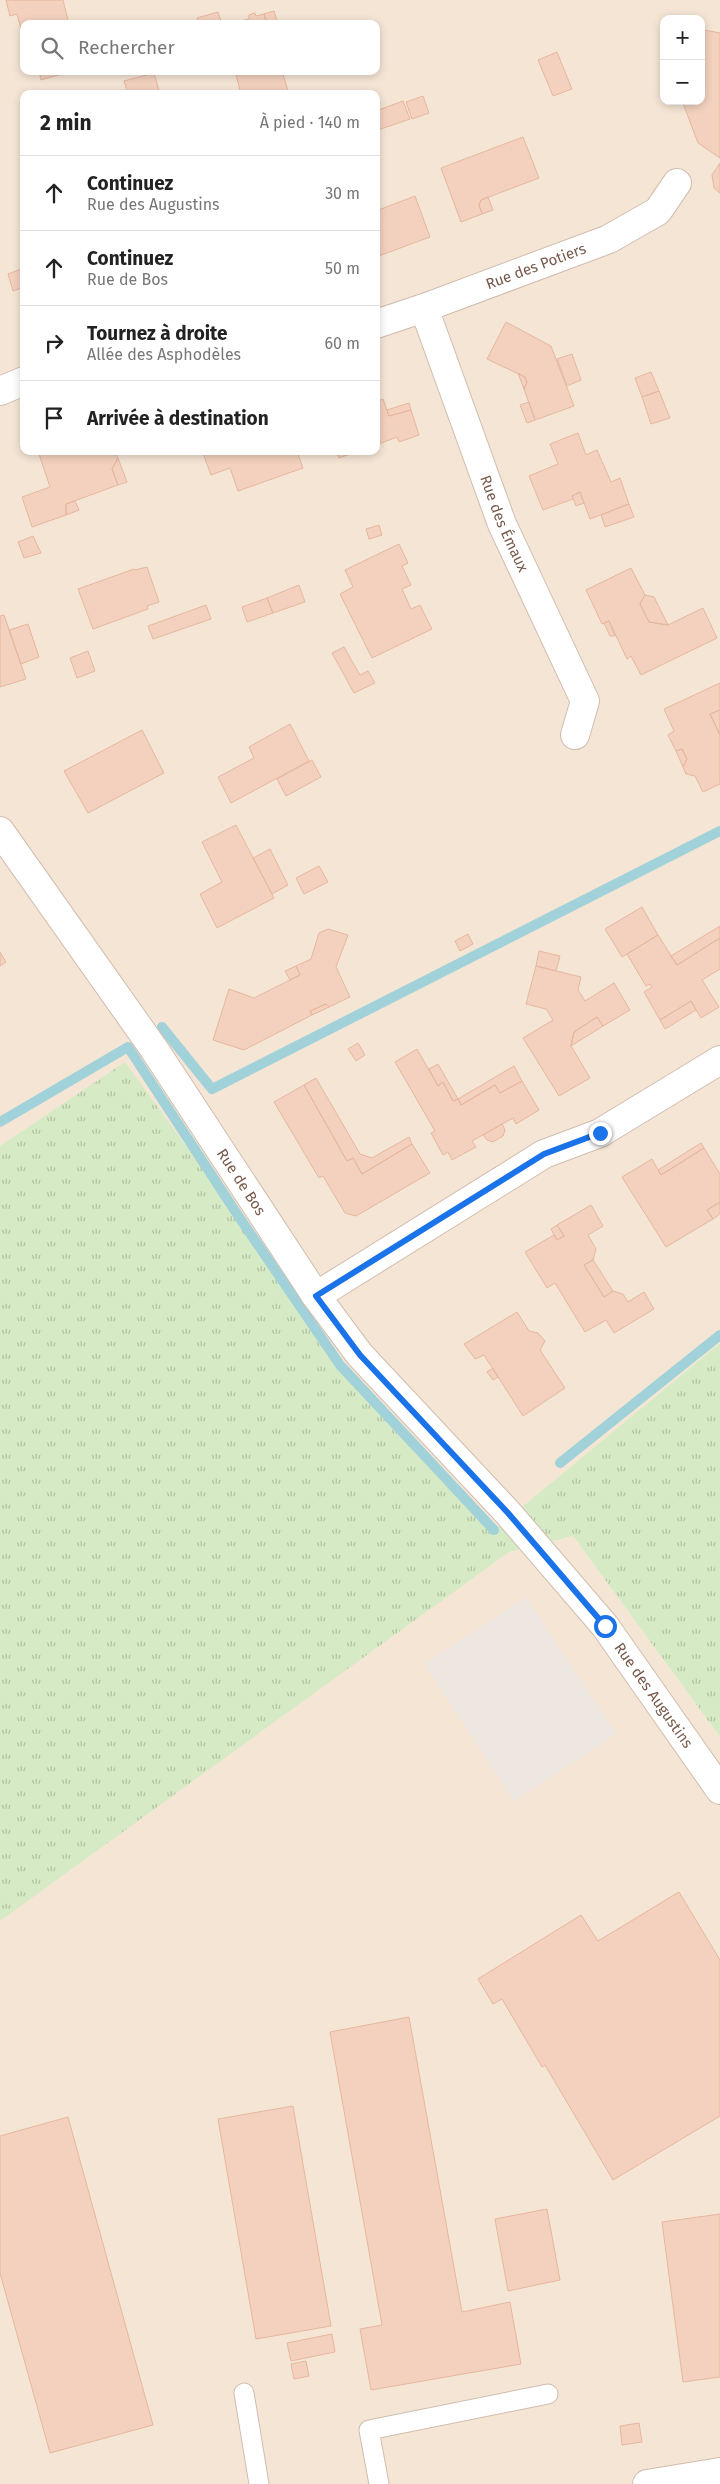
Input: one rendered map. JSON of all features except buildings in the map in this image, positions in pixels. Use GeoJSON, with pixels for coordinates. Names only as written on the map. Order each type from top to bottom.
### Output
{"type":"FeatureCollection","features":[{"type":"Feature","properties":{"kind":"street","name":"Rue des Potiers"},"geometry":{"type":"LineString","coordinates":[[380,323],[609,239],[658,211],[677,183]]}},
{"type":"Feature","properties":{"kind":"street","name":"Rue des Émaux"},"geometry":{"type":"LineString","coordinates":[[424,308],[502,524],[585,701],[574,735]]}},
{"type":"Feature","properties":{"kind":"street"},"geometry":{"type":"LineString","coordinates":[[0,391],[20,383]]}},
{"type":"Feature","properties":{"kind":"street","name":"Rue de Bos"},"geometry":{"type":"LineString","coordinates":[[0,831],[154,1049],[316,1296],[360,1355],[508,1513]]}},
{"type":"Feature","properties":{"kind":"street"},"geometry":{"type":"LineString","coordinates":[[316,1296],[544,1154],[600,1133],[720,1060]]}},
{"type":"Feature","properties":{"kind":"street","name":"Rue des Augustins"},"geometry":{"type":"LineString","coordinates":[[508,1513],[605,1626],[720,1790]]}},
{"type":"Feature","properties":{"kind":"street"},"geometry":{"type":"LineString","coordinates":[[647,2484],[710,2477]]}},
{"type":"Feature","properties":{"kind":"lane"},"geometry":{"type":"LineString","coordinates":[[244,2394],[259,2484]]}},
{"type":"Feature","properties":{"kind":"lane"},"geometry":{"type":"LineString","coordinates":[[379,2484],[368,2430],[548,2394]]}},
{"type":"Feature","properties":{"kind":"shaded area"},"geometry":{"type":"Polygon","coordinates":[[[0,0],[720,0],[720,1343],[494,1530],[509,1552],[573,1536],[720,1737],[720,2484],[0,2484],[0,0]]]}},
{"type":"Feature","properties":{"kind":"shaded area"},"geometry":{"type":"Polygon","coordinates":[[[526,1597],[616,1734],[514,1801],[424,1664],[526,1597]]]}},
{"type":"Feature","properties":{"kind":"green space"},"geometry":{"type":"Polygon","coordinates":[[[125,1062],[347,1367],[494,1530],[720,1343],[720,1737],[573,1536],[509,1552],[0,1921],[0,1146],[125,1062]]]}},
{"type":"Feature","properties":{"kind":"waterway"},"geometry":{"type":"LineString","coordinates":[[162,1027],[212,1089],[720,831]]}},
{"type":"Feature","properties":{"kind":"waterway"},"geometry":{"type":"LineString","coordinates":[[0,1122],[128,1047],[239,1217],[340,1365],[494,1530]]}},
{"type":"Feature","properties":{"kind":"waterway"},"geometry":{"type":"LineString","coordinates":[[560,1463],[720,1335]]}},
{"type":"Feature","properties":{"kind":"route"},"geometry":{"type":"LineString","coordinates":[[600,1133],[544,1154],[316,1296],[360,1355],[508,1513],[605,1626]]}}]}
